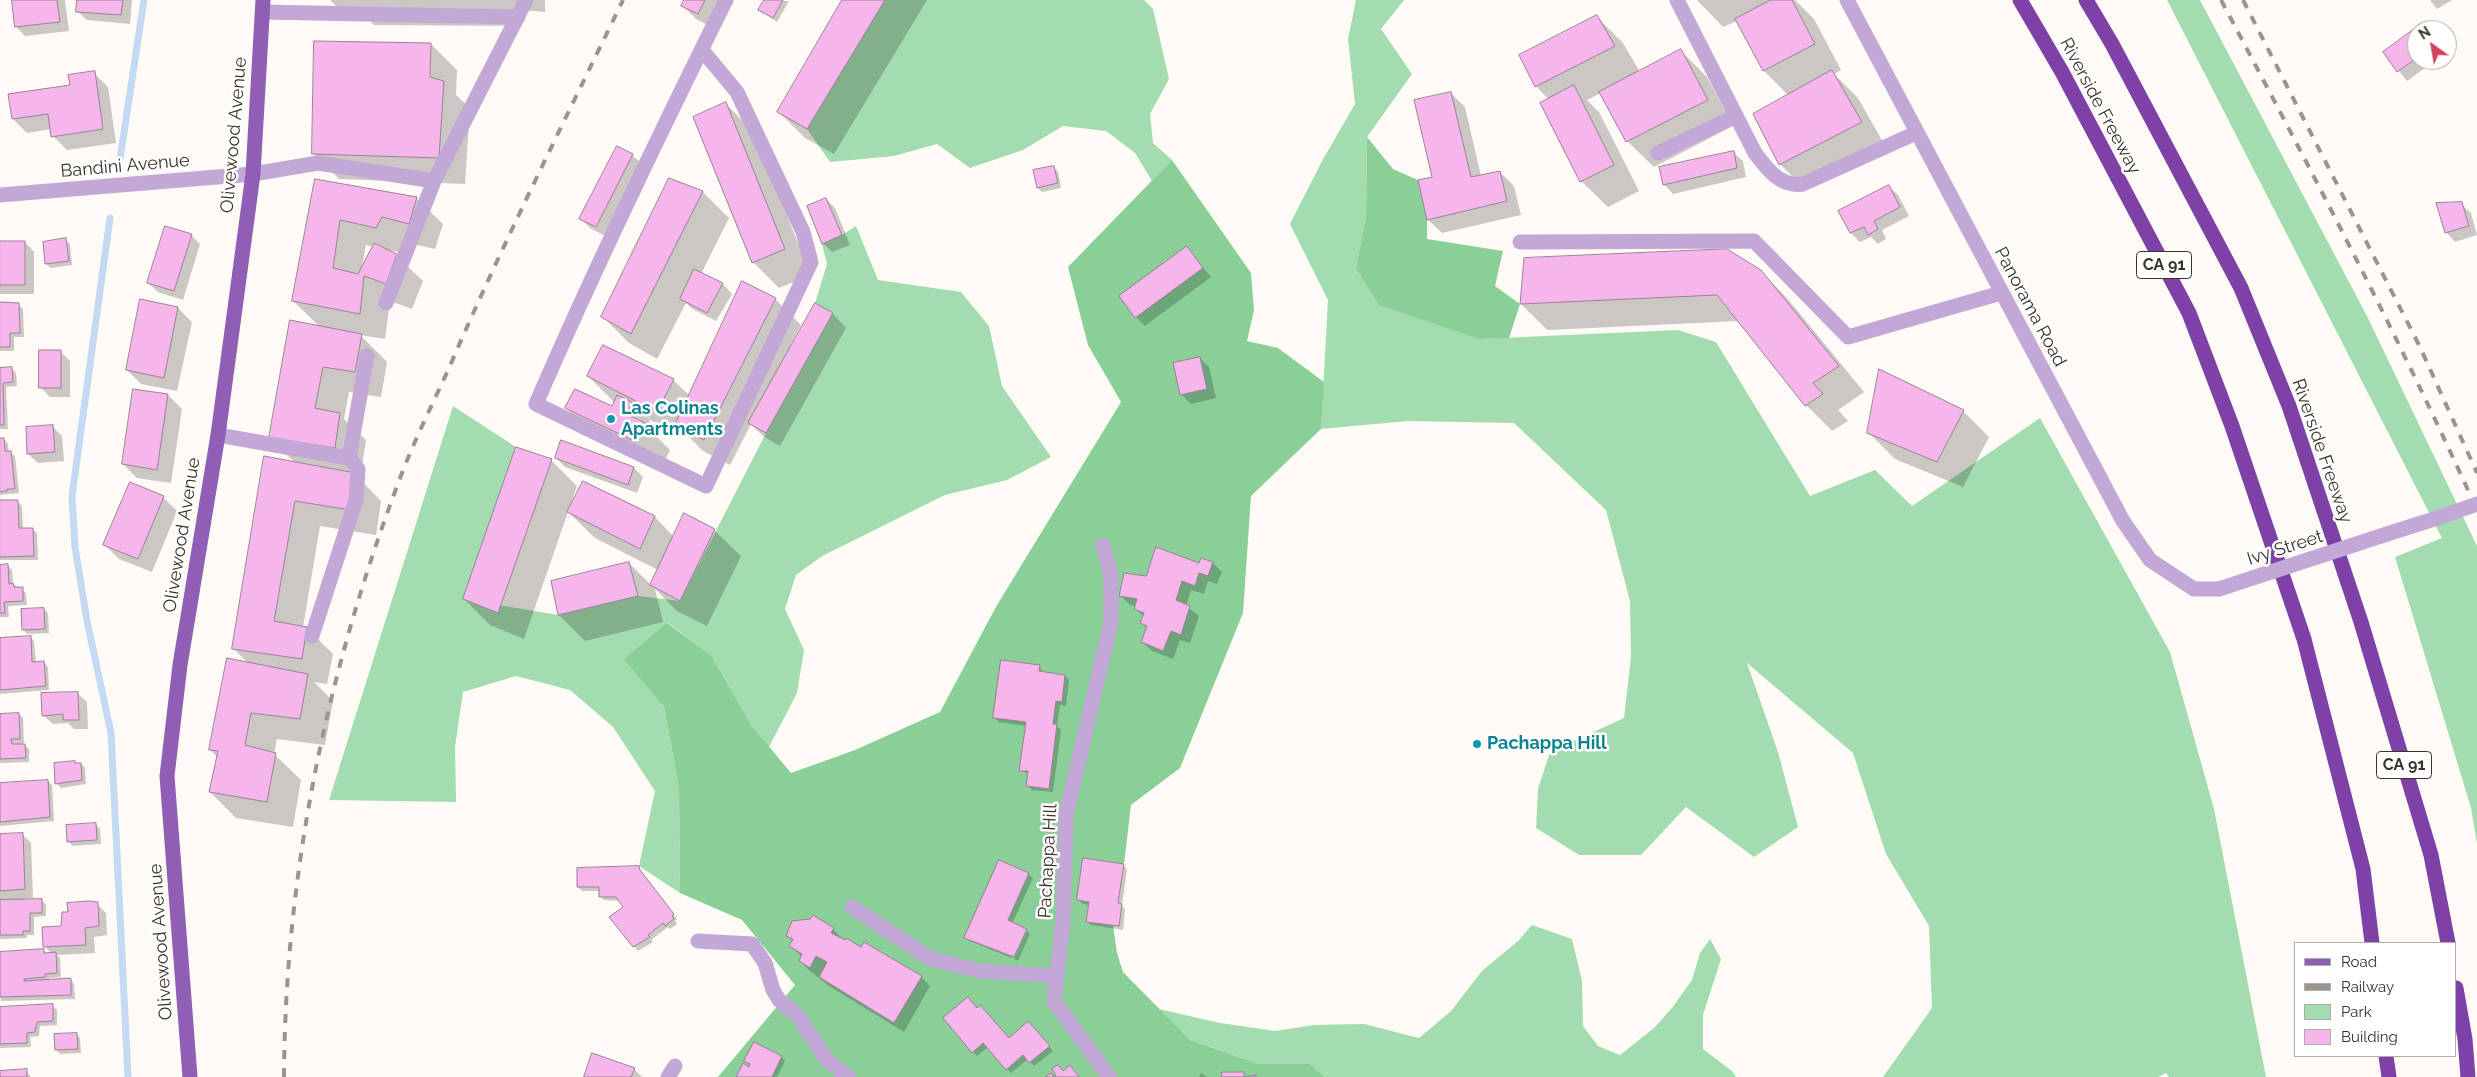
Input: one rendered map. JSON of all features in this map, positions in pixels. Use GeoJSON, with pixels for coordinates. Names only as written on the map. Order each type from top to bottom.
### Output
{"type":"FeatureCollection","features":[{"type":"Feature","properties":{"kind":"highway","name":"Riverside Freeway"},"geometry":{"type":"LineString","coordinates":[[2020,0],[2062,72],[2189,313],[2232,426],[2304,638],[2363,869],[2372,942]]}},
{"type":"Feature","properties":{"kind":"highway","name":"Riverside Freeway"},"geometry":{"type":"LineString","coordinates":[[2086,0],[2112,44],[2241,288],[2289,406],[2361,622],[2431,854],[2448,942]]}},
{"type":"Feature","properties":{"kind":"highway"},"geometry":{"type":"LineString","coordinates":[[2457,994],[2465,1039],[2468,1077]]}},
{"type":"Feature","properties":{"kind":"highway"},"geometry":{"type":"LineString","coordinates":[[2386,1057],[2389,1077]]}},
{"type":"Feature","properties":{"kind":"main road","name":"Olivewood Avenue"},"geometry":{"type":"LineString","coordinates":[[190,1077],[167,776],[180,665],[218,435],[253,174],[263,6]]}},
{"type":"Feature","properties":{"kind":"street"},"geometry":{"type":"LineString","coordinates":[[386,303],[434,181],[526,0]]}},
{"type":"Feature","properties":{"kind":"street"},"geometry":{"type":"LineString","coordinates":[[702,50],[737,92],[804,232],[812,262],[706,486],[536,404],[572,321],[702,50],[726,0]]}},
{"type":"Feature","properties":{"kind":"street"},"geometry":{"type":"LineString","coordinates":[[1676,0],[1755,153],[1770,172],[1789,184],[1796,185],[1916,133]]}},
{"type":"Feature","properties":{"kind":"street","name":"Panorama Road"},"geometry":{"type":"LineString","coordinates":[[1847,0],[2123,520],[2150,560],[2194,589],[2219,589]]}},
{"type":"Feature","properties":{"kind":"street"},"geometry":{"type":"LineString","coordinates":[[263,6],[518,17]]}},
{"type":"Feature","properties":{"kind":"street"},"geometry":{"type":"LineString","coordinates":[[1658,153],[1736,116]]}},
{"type":"Feature","properties":{"kind":"street","name":"Bandini Avenue"},"geometry":{"type":"LineString","coordinates":[[0,195],[253,174],[318,163],[434,181]]}},
{"type":"Feature","properties":{"kind":"street"},"geometry":{"type":"LineString","coordinates":[[1520,242],[1754,240],[1848,337],[2001,293]]}},
{"type":"Feature","properties":{"kind":"street"},"geometry":{"type":"LineString","coordinates":[[349,458],[367,356]]}},
{"type":"Feature","properties":{"kind":"street"},"geometry":{"type":"LineString","coordinates":[[218,435],[349,458],[358,469],[356,500],[312,636]]}},
{"type":"Feature","properties":{"kind":"street","name":"Ivy Street"},"geometry":{"type":"LineString","coordinates":[[2219,589],[2477,504]]}},
{"type":"Feature","properties":{"kind":"street","name":"Pachappa Hill"},"geometry":{"type":"LineString","coordinates":[[1103,545],[1111,576],[1111,622],[1066,814],[1063,922],[1054,1001],[1109,1077]]}},
{"type":"Feature","properties":{"kind":"street"},"geometry":{"type":"LineString","coordinates":[[852,906],[931,959],[980,971],[1057,976]]}},
{"type":"Feature","properties":{"kind":"street"},"geometry":{"type":"LineString","coordinates":[[698,941],[752,944],[765,963],[773,990],[779,1000],[798,1016],[826,1059],[848,1077]]}},
{"type":"Feature","properties":{"kind":"green space"},"geometry":{"type":"Polygon","coordinates":[[[885,0],[1144,0],[1153,9],[1169,79],[1150,114],[1153,143],[1172,160],[1152,181],[1135,153],[1106,131],[1063,126],[1023,150],[970,168],[937,144],[894,156],[830,162],[807,129],[885,0]]]}},
{"type":"Feature","properties":{"kind":"green space"},"geometry":{"type":"Polygon","coordinates":[[[1356,0],[1404,0],[1381,29],[1412,74],[1367,137],[1366,216],[1356,268],[1479,339],[1678,330],[1716,342],[1810,496],[1875,470],[1912,506],[2040,418],[2170,652],[2214,809],[2266,1077],[2169,1077],[2166,1073],[2158,1077],[1883,1077],[1932,1008],[1929,926],[1886,854],[1853,753],[1747,663],[1778,752],[1798,827],[1754,857],[1686,807],[1641,855],[1579,855],[1536,828],[1538,789],[1550,752],[1624,718],[1631,657],[1630,601],[1606,510],[1514,423],[1408,421],[1321,429],[1328,300],[1290,224],[1322,161],[1355,104],[1348,39],[1356,0]]]}},
{"type":"Feature","properties":{"kind":"green space"},"geometry":{"type":"Polygon","coordinates":[[[2167,0],[2200,0],[2367,316],[2477,546],[2477,843],[2471,808],[2395,557],[2442,538],[2167,0]]]}},
{"type":"Feature","properties":{"kind":"green space"},"geometry":{"type":"Polygon","coordinates":[[[1367,137],[1393,169],[1418,180],[1427,220],[1427,239],[1503,251],[1495,286],[1520,304],[1509,338],[1479,339],[1379,305],[1356,268],[1366,216],[1367,137]]]}},
{"type":"Feature","properties":{"kind":"green space"},"geometry":{"type":"Polygon","coordinates":[[[1172,160],[1251,273],[1254,310],[1247,341],[1278,348],[1324,382],[1321,429],[1251,496],[1243,613],[1180,768],[1131,805],[1124,864],[1083,858],[1077,900],[1089,902],[1086,922],[1113,925],[1117,953],[1123,972],[1190,1040],[1259,1064],[1310,1064],[1325,1077],[718,1077],[795,985],[742,920],[680,893],[679,788],[664,707],[624,659],[667,623],[711,655],[752,726],[791,773],[855,750],[940,712],[997,605],[1121,402],[1088,345],[1068,267],[1172,160]]]}},
{"type":"Feature","properties":{"kind":"green space"},"geometry":{"type":"Polygon","coordinates":[[[856,226],[878,280],[961,292],[989,326],[1002,386],[1051,457],[1007,480],[945,495],[822,556],[796,575],[785,609],[804,650],[797,693],[769,747],[752,726],[711,655],[668,623],[625,659],[664,707],[679,788],[680,893],[639,866],[655,791],[613,727],[570,690],[516,676],[463,692],[455,747],[456,802],[329,800],[453,406],[516,447],[463,599],[558,615],[638,596],[680,601],[766,433],[833,313],[815,303],[827,264],[822,244],[856,226]]]}},
{"type":"Feature","properties":{"kind":"green space"},"geometry":{"type":"Polygon","coordinates":[[[1532,925],[1572,939],[1582,981],[1583,1026],[1598,1046],[1620,1055],[1654,1028],[1672,1008],[1692,980],[1700,953],[1710,939],[1721,959],[1703,1015],[1703,1049],[1732,1071],[1736,1077],[1325,1077],[1310,1064],[1259,1064],[1190,1040],[1159,1009],[1220,1023],[1275,1031],[1314,1025],[1364,1024],[1419,1038],[1451,1011],[1482,971],[1518,941],[1532,925]]]}},
{"type":"Feature","properties":{"kind":"building"},"geometry":{"type":"Polygon","coordinates":[[[12,0],[57,0],[60,22],[15,27],[12,0]]]}},
{"type":"Feature","properties":{"kind":"building"},"geometry":{"type":"Polygon","coordinates":[[[77,0],[123,0],[121,15],[76,12],[77,0]]]}},
{"type":"Feature","properties":{"kind":"building"},"geometry":{"type":"Polygon","coordinates":[[[684,0],[705,0],[698,14],[681,6],[684,0]]]}},
{"type":"Feature","properties":{"kind":"building"},"geometry":{"type":"Polygon","coordinates":[[[764,0],[783,0],[773,18],[758,10],[764,0]]]}},
{"type":"Feature","properties":{"kind":"building"},"geometry":{"type":"Polygon","coordinates":[[[842,0],[885,0],[807,129],[777,112],[842,0]]]}},
{"type":"Feature","properties":{"kind":"building"},"geometry":{"type":"Polygon","coordinates":[[[1771,0],[1792,0],[1815,44],[1763,71],[1735,19],[1771,0]]]}},
{"type":"Feature","properties":{"kind":"building"},"geometry":{"type":"Polygon","coordinates":[[[1597,15],[1615,46],[1535,87],[1519,55],[1597,15]]]}},
{"type":"Feature","properties":{"kind":"building"},"geometry":{"type":"Polygon","coordinates":[[[2407,34],[2407,65],[2397,72],[2383,52],[2407,34]]]}},
{"type":"Feature","properties":{"kind":"building"},"geometry":{"type":"Polygon","coordinates":[[[314,41],[431,43],[430,77],[444,81],[439,158],[312,154],[314,41]]]}},
{"type":"Feature","properties":{"kind":"building"},"geometry":{"type":"Polygon","coordinates":[[[1681,49],[1708,100],[1626,142],[1599,92],[1681,49]]]}},
{"type":"Feature","properties":{"kind":"building"},"geometry":{"type":"Polygon","coordinates":[[[1832,70],[1862,122],[1779,165],[1753,114],[1832,70]]]}},
{"type":"Feature","properties":{"kind":"building"},"geometry":{"type":"Polygon","coordinates":[[[95,71],[103,129],[51,137],[48,114],[12,119],[8,94],[70,85],[68,75],[95,71]]]}},
{"type":"Feature","properties":{"kind":"building"},"geometry":{"type":"Polygon","coordinates":[[[1574,85],[1614,165],[1580,182],[1540,103],[1574,85]]]}},
{"type":"Feature","properties":{"kind":"building"},"geometry":{"type":"Polygon","coordinates":[[[1451,92],[1471,177],[1500,171],[1507,201],[1427,220],[1418,180],[1432,177],[1414,100],[1451,92]]]}},
{"type":"Feature","properties":{"kind":"building"},"geometry":{"type":"Polygon","coordinates":[[[726,102],[785,249],[752,263],[693,117],[726,102]]]}},
{"type":"Feature","properties":{"kind":"building"},"geometry":{"type":"Polygon","coordinates":[[[617,146],[633,154],[596,227],[579,219],[617,146]]]}},
{"type":"Feature","properties":{"kind":"building"},"geometry":{"type":"Polygon","coordinates":[[[1734,151],[1737,168],[1663,185],[1659,167],[1734,151]]]}},
{"type":"Feature","properties":{"kind":"building"},"geometry":{"type":"Polygon","coordinates":[[[1054,166],[1058,183],[1037,188],[1033,170],[1054,166]]]}},
{"type":"Feature","properties":{"kind":"building"},"geometry":{"type":"Polygon","coordinates":[[[669,178],[703,191],[631,334],[601,317],[669,178]]]}},
{"type":"Feature","properties":{"kind":"building"},"geometry":{"type":"Polygon","coordinates":[[[315,179],[417,197],[409,224],[382,217],[376,228],[340,220],[333,268],[358,274],[374,243],[397,254],[386,284],[364,276],[360,314],[292,301],[315,179]]]}},
{"type":"Feature","properties":{"kind":"building"},"geometry":{"type":"Polygon","coordinates":[[[1889,185],[1900,207],[1874,221],[1878,229],[1868,235],[1864,227],[1850,233],[1838,211],[1889,185]]]}},
{"type":"Feature","properties":{"kind":"building"},"geometry":{"type":"Polygon","coordinates":[[[826,198],[842,235],[822,244],[807,206],[826,198]]]}},
{"type":"Feature","properties":{"kind":"building"},"geometry":{"type":"Polygon","coordinates":[[[2462,202],[2469,226],[2445,233],[2436,203],[2462,202]]]}},
{"type":"Feature","properties":{"kind":"building"},"geometry":{"type":"Polygon","coordinates":[[[165,226],[192,234],[174,291],[147,283],[165,226]]]}},
{"type":"Feature","properties":{"kind":"building"},"geometry":{"type":"Polygon","coordinates":[[[66,238],[69,261],[45,264],[43,242],[66,238]]]}},
{"type":"Feature","properties":{"kind":"building"},"geometry":{"type":"Polygon","coordinates":[[[0,241],[25,241],[25,285],[0,285],[0,241]]]}},
{"type":"Feature","properties":{"kind":"building"},"geometry":{"type":"Polygon","coordinates":[[[1187,246],[1203,268],[1135,318],[1119,296],[1187,246]]]}},
{"type":"Feature","properties":{"kind":"building"},"geometry":{"type":"Polygon","coordinates":[[[1727,249],[1761,270],[1839,366],[1813,383],[1823,394],[1805,406],[1717,295],[1520,304],[1524,258],[1727,249]]]}},
{"type":"Feature","properties":{"kind":"building"},"geometry":{"type":"Polygon","coordinates":[[[694,269],[723,283],[707,313],[680,299],[694,269]]]}},
{"type":"Feature","properties":{"kind":"building"},"geometry":{"type":"Polygon","coordinates":[[[742,281],[776,298],[704,440],[675,425],[742,281]]]}},
{"type":"Feature","properties":{"kind":"building"},"geometry":{"type":"Polygon","coordinates":[[[140,299],[178,307],[164,378],[126,370],[140,299]]]}},
{"type":"Feature","properties":{"kind":"building"},"geometry":{"type":"Polygon","coordinates":[[[0,302],[19,303],[20,333],[10,333],[10,347],[0,347],[0,302]]]}},
{"type":"Feature","properties":{"kind":"building"},"geometry":{"type":"Polygon","coordinates":[[[815,303],[833,313],[766,433],[748,423],[815,303]]]}},
{"type":"Feature","properties":{"kind":"building"},"geometry":{"type":"Polygon","coordinates":[[[290,320],[362,334],[355,372],[323,367],[315,408],[340,413],[335,448],[269,438],[290,320]]]}},
{"type":"Feature","properties":{"kind":"building"},"geometry":{"type":"Polygon","coordinates":[[[603,345],[674,379],[657,412],[587,376],[603,345]]]}},
{"type":"Feature","properties":{"kind":"building"},"geometry":{"type":"Polygon","coordinates":[[[39,350],[61,350],[61,388],[39,388],[39,350]]]}},
{"type":"Feature","properties":{"kind":"building"},"geometry":{"type":"Polygon","coordinates":[[[1200,357],[1207,389],[1180,395],[1173,363],[1200,357]]]}},
{"type":"Feature","properties":{"kind":"building"},"geometry":{"type":"Polygon","coordinates":[[[12,367],[13,382],[3,383],[4,425],[0,425],[0,368],[12,367]]]}},
{"type":"Feature","properties":{"kind":"building"},"geometry":{"type":"Polygon","coordinates":[[[1879,369],[1964,410],[1937,462],[1867,433],[1879,369]]]}},
{"type":"Feature","properties":{"kind":"building"},"geometry":{"type":"Polygon","coordinates":[[[133,389],[168,394],[157,470],[122,464],[133,389]]]}},
{"type":"Feature","properties":{"kind":"building","name":"Las Colinas Apartments"},"geometry":{"type":"Polygon","coordinates":[[[575,389],[612,406],[617,395],[632,402],[627,414],[645,423],[636,442],[565,408],[575,389]]]}},
{"type":"Feature","properties":{"kind":"building"},"geometry":{"type":"Polygon","coordinates":[[[53,425],[55,452],[27,454],[26,427],[53,425]]]}},
{"type":"Feature","properties":{"kind":"building"},"geometry":{"type":"Polygon","coordinates":[[[0,438],[4,438],[5,451],[11,451],[15,489],[7,489],[7,491],[0,492],[0,438]]]}},
{"type":"Feature","properties":{"kind":"building"},"geometry":{"type":"Polygon","coordinates":[[[561,440],[634,467],[628,485],[555,458],[561,440]]]}},
{"type":"Feature","properties":{"kind":"building"},"geometry":{"type":"Polygon","coordinates":[[[516,447],[552,459],[498,613],[463,599],[516,447]]]}},
{"type":"Feature","properties":{"kind":"building"},"geometry":{"type":"Polygon","coordinates":[[[264,456],[355,473],[350,510],[295,501],[274,621],[307,627],[302,659],[232,649],[264,456]]]}},
{"type":"Feature","properties":{"kind":"building"},"geometry":{"type":"Polygon","coordinates":[[[583,481],[655,516],[640,549],[567,512],[583,481]]]}},
{"type":"Feature","properties":{"kind":"building"},"geometry":{"type":"Polygon","coordinates":[[[130,482],[164,496],[138,559],[103,545],[130,482]]]}},
{"type":"Feature","properties":{"kind":"building"},"geometry":{"type":"Polygon","coordinates":[[[0,500],[18,500],[19,528],[33,528],[34,556],[0,557],[0,500]]]}},
{"type":"Feature","properties":{"kind":"building"},"geometry":{"type":"Polygon","coordinates":[[[684,513],[715,529],[680,601],[650,585],[684,513]]]}},
{"type":"Feature","properties":{"kind":"building"},"geometry":{"type":"Polygon","coordinates":[[[1156,547],[1199,563],[1201,558],[1213,562],[1208,576],[1199,573],[1195,586],[1182,581],[1176,600],[1190,606],[1181,635],[1171,631],[1163,651],[1141,642],[1147,626],[1140,623],[1144,613],[1134,609],[1137,599],[1119,596],[1124,573],[1146,576],[1156,547]]]}},
{"type":"Feature","properties":{"kind":"building"},"geometry":{"type":"Polygon","coordinates":[[[629,562],[638,596],[558,615],[551,581],[629,562]]]}},
{"type":"Feature","properties":{"kind":"building"},"geometry":{"type":"Polygon","coordinates":[[[8,564],[9,584],[13,583],[14,587],[23,587],[23,601],[4,602],[5,613],[0,613],[0,565],[8,564]]]}},
{"type":"Feature","properties":{"kind":"building"},"geometry":{"type":"Polygon","coordinates":[[[44,608],[45,629],[22,630],[21,609],[44,608]]]}},
{"type":"Feature","properties":{"kind":"building"},"geometry":{"type":"Polygon","coordinates":[[[31,636],[32,662],[44,661],[46,686],[0,690],[0,638],[31,636]]]}},
{"type":"Feature","properties":{"kind":"building"},"geometry":{"type":"Polygon","coordinates":[[[227,658],[308,674],[300,719],[251,713],[245,745],[276,753],[267,802],[209,792],[218,751],[209,750],[227,658]]]}},
{"type":"Feature","properties":{"kind":"building"},"geometry":{"type":"Polygon","coordinates":[[[1001,660],[1040,665],[1039,671],[1065,675],[1062,702],[1056,701],[1053,724],[1057,724],[1049,789],[1026,786],[1028,771],[1019,771],[1026,722],[993,718],[1001,660]]]}},
{"type":"Feature","properties":{"kind":"building"},"geometry":{"type":"Polygon","coordinates":[[[78,692],[79,720],[63,720],[63,714],[42,716],[41,693],[78,692]]]}},
{"type":"Feature","properties":{"kind":"building"},"geometry":{"type":"Polygon","coordinates":[[[19,713],[20,739],[11,739],[12,744],[25,744],[26,758],[0,759],[0,714],[19,713]]]}},
{"type":"Feature","properties":{"kind":"building"},"geometry":{"type":"Polygon","coordinates":[[[75,761],[75,763],[81,763],[82,780],[55,784],[54,763],[75,761]]]}},
{"type":"Feature","properties":{"kind":"building"},"geometry":{"type":"Polygon","coordinates":[[[48,780],[50,817],[0,822],[0,783],[48,780]]]}},
{"type":"Feature","properties":{"kind":"building"},"geometry":{"type":"Polygon","coordinates":[[[96,823],[97,840],[67,842],[66,825],[96,823]]]}},
{"type":"Feature","properties":{"kind":"building"},"geometry":{"type":"Polygon","coordinates":[[[23,833],[25,889],[0,891],[0,834],[23,833]]]}},
{"type":"Feature","properties":{"kind":"building"},"geometry":{"type":"Polygon","coordinates":[[[1083,858],[1124,864],[1118,903],[1122,904],[1119,926],[1086,922],[1089,902],[1077,900],[1083,858]]]}},
{"type":"Feature","properties":{"kind":"building"},"geometry":{"type":"Polygon","coordinates":[[[999,860],[1029,873],[1008,920],[1027,929],[1014,957],[964,938],[999,860]]]}},
{"type":"Feature","properties":{"kind":"building"},"geometry":{"type":"Polygon","coordinates":[[[639,866],[640,870],[674,914],[672,916],[674,919],[665,926],[663,923],[648,935],[650,937],[633,947],[609,917],[623,907],[616,897],[599,897],[599,887],[577,887],[577,868],[639,866]]]}},
{"type":"Feature","properties":{"kind":"building"},"geometry":{"type":"Polygon","coordinates":[[[42,899],[42,913],[30,913],[30,931],[23,931],[23,935],[0,935],[0,900],[42,899]]]}},
{"type":"Feature","properties":{"kind":"building"},"geometry":{"type":"Polygon","coordinates":[[[98,902],[99,926],[85,928],[86,945],[43,947],[42,927],[61,926],[62,912],[68,912],[67,903],[98,902]]]}},
{"type":"Feature","properties":{"kind":"building"},"geometry":{"type":"Polygon","coordinates":[[[813,915],[834,928],[831,933],[845,940],[846,938],[861,947],[864,942],[922,976],[894,1023],[819,977],[827,962],[816,956],[810,968],[799,961],[802,954],[789,946],[793,939],[786,936],[792,921],[810,919],[813,915]]]}},
{"type":"Feature","properties":{"kind":"building"},"geometry":{"type":"Polygon","coordinates":[[[44,949],[44,953],[56,952],[57,973],[45,974],[45,977],[24,979],[24,981],[71,978],[71,995],[0,997],[0,952],[44,949]]]}},
{"type":"Feature","properties":{"kind":"building"},"geometry":{"type":"Polygon","coordinates":[[[968,997],[977,1008],[980,1005],[1009,1038],[1028,1021],[1050,1046],[1029,1063],[1023,1055],[1006,1070],[983,1043],[972,1053],[943,1018],[968,997]]]}},
{"type":"Feature","properties":{"kind":"building"},"geometry":{"type":"Polygon","coordinates":[[[53,1004],[53,1021],[37,1022],[35,1032],[27,1033],[27,1043],[0,1044],[0,1007],[53,1004]]]}},
{"type":"Feature","properties":{"kind":"building"},"geometry":{"type":"Polygon","coordinates":[[[77,1033],[78,1049],[55,1050],[54,1034],[77,1033]]]}},
{"type":"Feature","properties":{"kind":"building"},"geometry":{"type":"Polygon","coordinates":[[[754,1042],[782,1056],[772,1077],[736,1077],[743,1063],[749,1067],[750,1064],[744,1061],[754,1042]]]}},
{"type":"Feature","properties":{"kind":"building"},"geometry":{"type":"Polygon","coordinates":[[[592,1053],[635,1068],[631,1077],[584,1077],[592,1053]]]}},
{"type":"Feature","properties":{"kind":"building"},"geometry":{"type":"Polygon","coordinates":[[[1058,1065],[1063,1071],[1070,1065],[1079,1077],[1054,1077],[1056,1075],[1052,1069],[1058,1065]]]}},
{"type":"Feature","properties":{"kind":"building"},"geometry":{"type":"Polygon","coordinates":[[[27,1069],[27,1077],[0,1077],[0,1071],[27,1069]]]}},
{"type":"Feature","properties":{"kind":"building"},"geometry":{"type":"Polygon","coordinates":[[[1222,1072],[1244,1072],[1244,1077],[1222,1077],[1222,1072]]]}},
{"type":"Feature","properties":{"kind":"building"},"geometry":{"type":"Polygon","coordinates":[[[1051,1073],[1054,1077],[1045,1077],[1051,1073]]]}},
{"type":"Feature","properties":{"kind":"waterway"},"geometry":{"type":"LineString","coordinates":[[120,159],[144,0]]}},
{"type":"Feature","properties":{"kind":"waterway"},"geometry":{"type":"LineString","coordinates":[[110,218],[72,496],[75,547],[87,621],[111,733],[128,1077]]}},
{"type":"Feature","properties":{"kind":"railway"},"geometry":{"type":"LineString","coordinates":[[284,1077],[286,1000],[292,922],[302,846],[332,694],[352,620],[376,546],[413,446],[512,229],[623,0]]}},
{"type":"Feature","properties":{"kind":"railway"},"geometry":{"type":"LineString","coordinates":[[2221,0],[2321,190],[2385,317],[2477,510]]}},
{"type":"Feature","properties":{"kind":"railway"},"geometry":{"type":"LineString","coordinates":[[2243,0],[2420,347],[2477,473]]}},
{"type":"Feature","properties":{"kind":"place","name":"Las Colinas Apartments"},"geometry":{"type":"Point","coordinates":[611,419]}},
{"type":"Feature","properties":{"kind":"place","name":"Pachappa Hill"},"geometry":{"type":"Point","coordinates":[1477,744]}}]}
